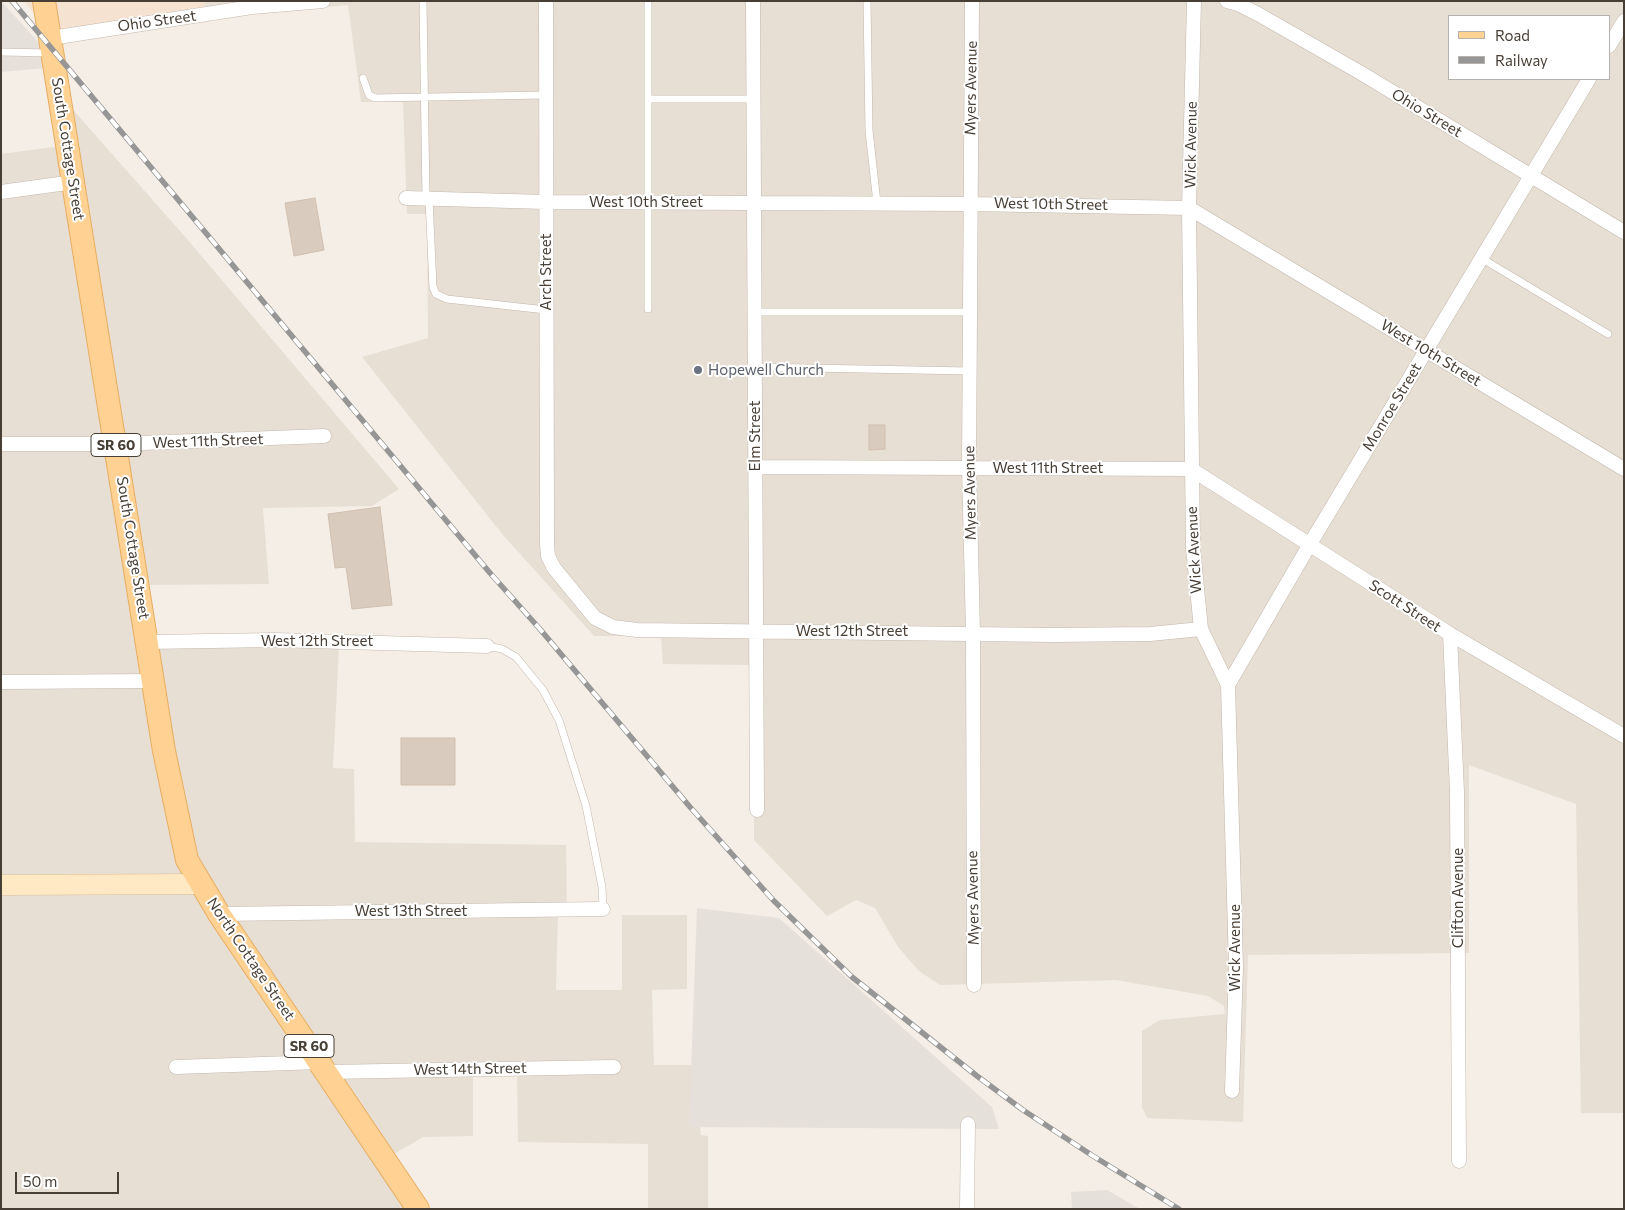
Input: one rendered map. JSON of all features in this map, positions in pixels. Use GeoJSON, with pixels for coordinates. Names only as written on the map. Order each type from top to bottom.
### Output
{"type":"FeatureCollection","features":[{"type":"Feature","properties":{"kind":"main road","name":"South Cottage Street"},"geometry":{"type":"LineString","coordinates":[[44,1],[164,751],[181,841],[187,860],[201,884]]}},
{"type":"Feature","properties":{"kind":"main road"},"geometry":{"type":"LineString","coordinates":[[1,885],[201,884]]}},
{"type":"Feature","properties":{"kind":"main road","name":"North Cottage Street"},"geometry":{"type":"LineString","coordinates":[[201,884],[219,914],[418,1209]]}},
{"type":"Feature","properties":{"kind":"street","name":"Ohio Street"},"geometry":{"type":"LineString","coordinates":[[52,45],[252,6],[323,1]]}},
{"type":"Feature","properties":{"kind":"street","name":"Arch Street"},"geometry":{"type":"LineString","coordinates":[[546,1],[547,544]]}},
{"type":"Feature","properties":{"kind":"street","name":"Elm Street"},"geometry":{"type":"LineString","coordinates":[[753,1],[757,810]]}},
{"type":"Feature","properties":{"kind":"street","name":"Myers Avenue"},"geometry":{"type":"LineString","coordinates":[[972,1],[969,467],[973,632],[974,985]]}},
{"type":"Feature","properties":{"kind":"street","name":"Wick Avenue"},"geometry":{"type":"LineString","coordinates":[[1194,1],[1189,208],[1191,469],[1194,576],[1201,629],[1228,686],[1236,967],[1232,1091]]}},
{"type":"Feature","properties":{"kind":"street","name":"Ohio Street"},"geometry":{"type":"LineString","coordinates":[[1227,1],[1258,14],[1352,68],[1624,232]]}},
{"type":"Feature","properties":{"kind":"street"},"geometry":{"type":"LineString","coordinates":[[1610,44],[1624,21]]}},
{"type":"Feature","properties":{"kind":"street","name":"Monroe Street"},"geometry":{"type":"LineString","coordinates":[[1228,686],[1310,544],[1588,80]]}},
{"type":"Feature","properties":{"kind":"street"},"geometry":{"type":"LineString","coordinates":[[1,192],[74,182]]}},
{"type":"Feature","properties":{"kind":"street","name":"West 10th Street"},"geometry":{"type":"LineString","coordinates":[[406,198],[545,202],[877,203],[1189,208],[1624,469]]}},
{"type":"Feature","properties":{"kind":"street","name":"West 11th Street"},"geometry":{"type":"LineString","coordinates":[[1,444],[116,444],[324,436]]}},
{"type":"Feature","properties":{"kind":"street","name":"West 11th Street"},"geometry":{"type":"LineString","coordinates":[[755,467],[1191,469]]}},
{"type":"Feature","properties":{"kind":"street","name":"Scott Street"},"geometry":{"type":"LineString","coordinates":[[1191,469],[1450,634],[1624,736]]}},
{"type":"Feature","properties":{"kind":"street","name":"West 12th Street"},"geometry":{"type":"LineString","coordinates":[[547,544],[550,561],[586,610],[603,623],[637,630],[1150,634],[1201,629]]}},
{"type":"Feature","properties":{"kind":"street","name":"Clifton Avenue"},"geometry":{"type":"LineString","coordinates":[[1450,634],[1457,792],[1459,1161]]}},
{"type":"Feature","properties":{"kind":"street","name":"West 12th Street"},"geometry":{"type":"LineString","coordinates":[[148,642],[322,641],[487,646]]}},
{"type":"Feature","properties":{"kind":"street"},"geometry":{"type":"LineString","coordinates":[[1,682],[154,682]]}},
{"type":"Feature","properties":{"kind":"street","name":"West 13th Street"},"geometry":{"type":"LineString","coordinates":[[219,914],[603,909]]}},
{"type":"Feature","properties":{"kind":"street","name":"West 14th Street"},"geometry":{"type":"LineString","coordinates":[[176,1067],[614,1067]]}},
{"type":"Feature","properties":{"kind":"street"},"geometry":{"type":"LineString","coordinates":[[966,1209],[968,1124]]}},
{"type":"Feature","properties":{"kind":"lane"},"geometry":{"type":"LineString","coordinates":[[423,1],[428,199],[433,287],[436,294],[447,299],[546,310]]}},
{"type":"Feature","properties":{"kind":"lane"},"geometry":{"type":"LineString","coordinates":[[648,1],[648,309]]}},
{"type":"Feature","properties":{"kind":"lane"},"geometry":{"type":"LineString","coordinates":[[867,1],[868,131],[877,203]]}},
{"type":"Feature","properties":{"kind":"lane"},"geometry":{"type":"LineString","coordinates":[[1,52],[52,45]]}},
{"type":"Feature","properties":{"kind":"lane"},"geometry":{"type":"LineString","coordinates":[[363,78],[369,95],[375,98],[546,95]]}},
{"type":"Feature","properties":{"kind":"lane"},"geometry":{"type":"LineString","coordinates":[[648,99],[753,99]]}},
{"type":"Feature","properties":{"kind":"lane"},"geometry":{"type":"LineString","coordinates":[[1482,258],[1608,334]]}},
{"type":"Feature","properties":{"kind":"lane"},"geometry":{"type":"LineString","coordinates":[[754,312],[970,312]]}},
{"type":"Feature","properties":{"kind":"lane"},"geometry":{"type":"LineString","coordinates":[[754,367],[969,372]]}},
{"type":"Feature","properties":{"kind":"lane"},"geometry":{"type":"LineString","coordinates":[[487,646],[502,649],[516,656],[543,690],[559,720],[586,806],[599,873],[603,909]]}},
{"type":"Feature","properties":{"kind":"shaded area"},"geometry":{"type":"Polygon","coordinates":[[[1,1],[41,45],[47,68],[1,72],[1,1]]]}},
{"type":"Feature","properties":{"kind":"shaded area"},"geometry":{"type":"Polygon","coordinates":[[[24,1],[204,1],[207,19],[57,41],[24,1]]]}},
{"type":"Feature","properties":{"kind":"shaded area"},"geometry":{"type":"Polygon","coordinates":[[[204,1],[1624,1],[1624,1113],[1581,1113],[1576,804],[1469,765],[1469,953],[1248,955],[1243,1122],[1147,1118],[1142,1107],[1142,1031],[1160,1020],[1225,1014],[1224,1006],[1208,996],[1116,980],[940,985],[919,971],[898,947],[875,908],[856,900],[827,916],[754,840],[754,665],[663,664],[661,636],[594,636],[503,535],[362,357],[428,338],[427,214],[407,214],[403,102],[361,102],[348,5],[207,19],[204,1]]]}},
{"type":"Feature","properties":{"kind":"shaded area"},"geometry":{"type":"Polygon","coordinates":[[[52,86],[187,239],[399,489],[372,506],[263,508],[269,584],[135,585],[144,646],[339,646],[333,768],[354,769],[355,842],[566,845],[567,916],[558,916],[556,990],[622,990],[622,915],[687,915],[687,989],[652,990],[654,1065],[693,1065],[701,1135],[708,1136],[708,1209],[648,1209],[648,1144],[518,1142],[517,1073],[473,1073],[473,1136],[423,1137],[379,1163],[409,1209],[1,1209],[1,154],[61,146],[52,86]]]}},
{"type":"Feature","properties":{"kind":"shaded area"},"geometry":{"type":"Polygon","coordinates":[[[697,908],[779,918],[992,1107],[999,1129],[689,1127],[697,908]]]}},
{"type":"Feature","properties":{"kind":"shaded area"},"geometry":{"type":"Polygon","coordinates":[[[1107,1190],[1140,1209],[1072,1209],[1071,1192],[1107,1190]]]}},
{"type":"Feature","properties":{"kind":"building"},"geometry":{"type":"Polygon","coordinates":[[[315,198],[324,250],[294,256],[285,203],[315,198]]]}},
{"type":"Feature","properties":{"kind":"building"},"geometry":{"type":"Polygon","coordinates":[[[869,425],[885,425],[885,449],[869,450],[869,425]]]}},
{"type":"Feature","properties":{"kind":"building"},"geometry":{"type":"Polygon","coordinates":[[[380,507],[392,605],[352,609],[346,567],[335,568],[328,514],[380,507]]]}},
{"type":"Feature","properties":{"kind":"building"},"geometry":{"type":"Polygon","coordinates":[[[401,738],[455,738],[455,785],[401,785],[401,738]]]}},
{"type":"Feature","properties":{"kind":"railway"},"geometry":{"type":"LineString","coordinates":[[12,1],[490,573],[539,628],[690,807],[774,901],[852,977],[977,1076],[1023,1110],[1179,1209]]}},
{"type":"Feature","properties":{"kind":"place","name":"Hopewell Church"},"geometry":{"type":"Point","coordinates":[698,370]}}]}
